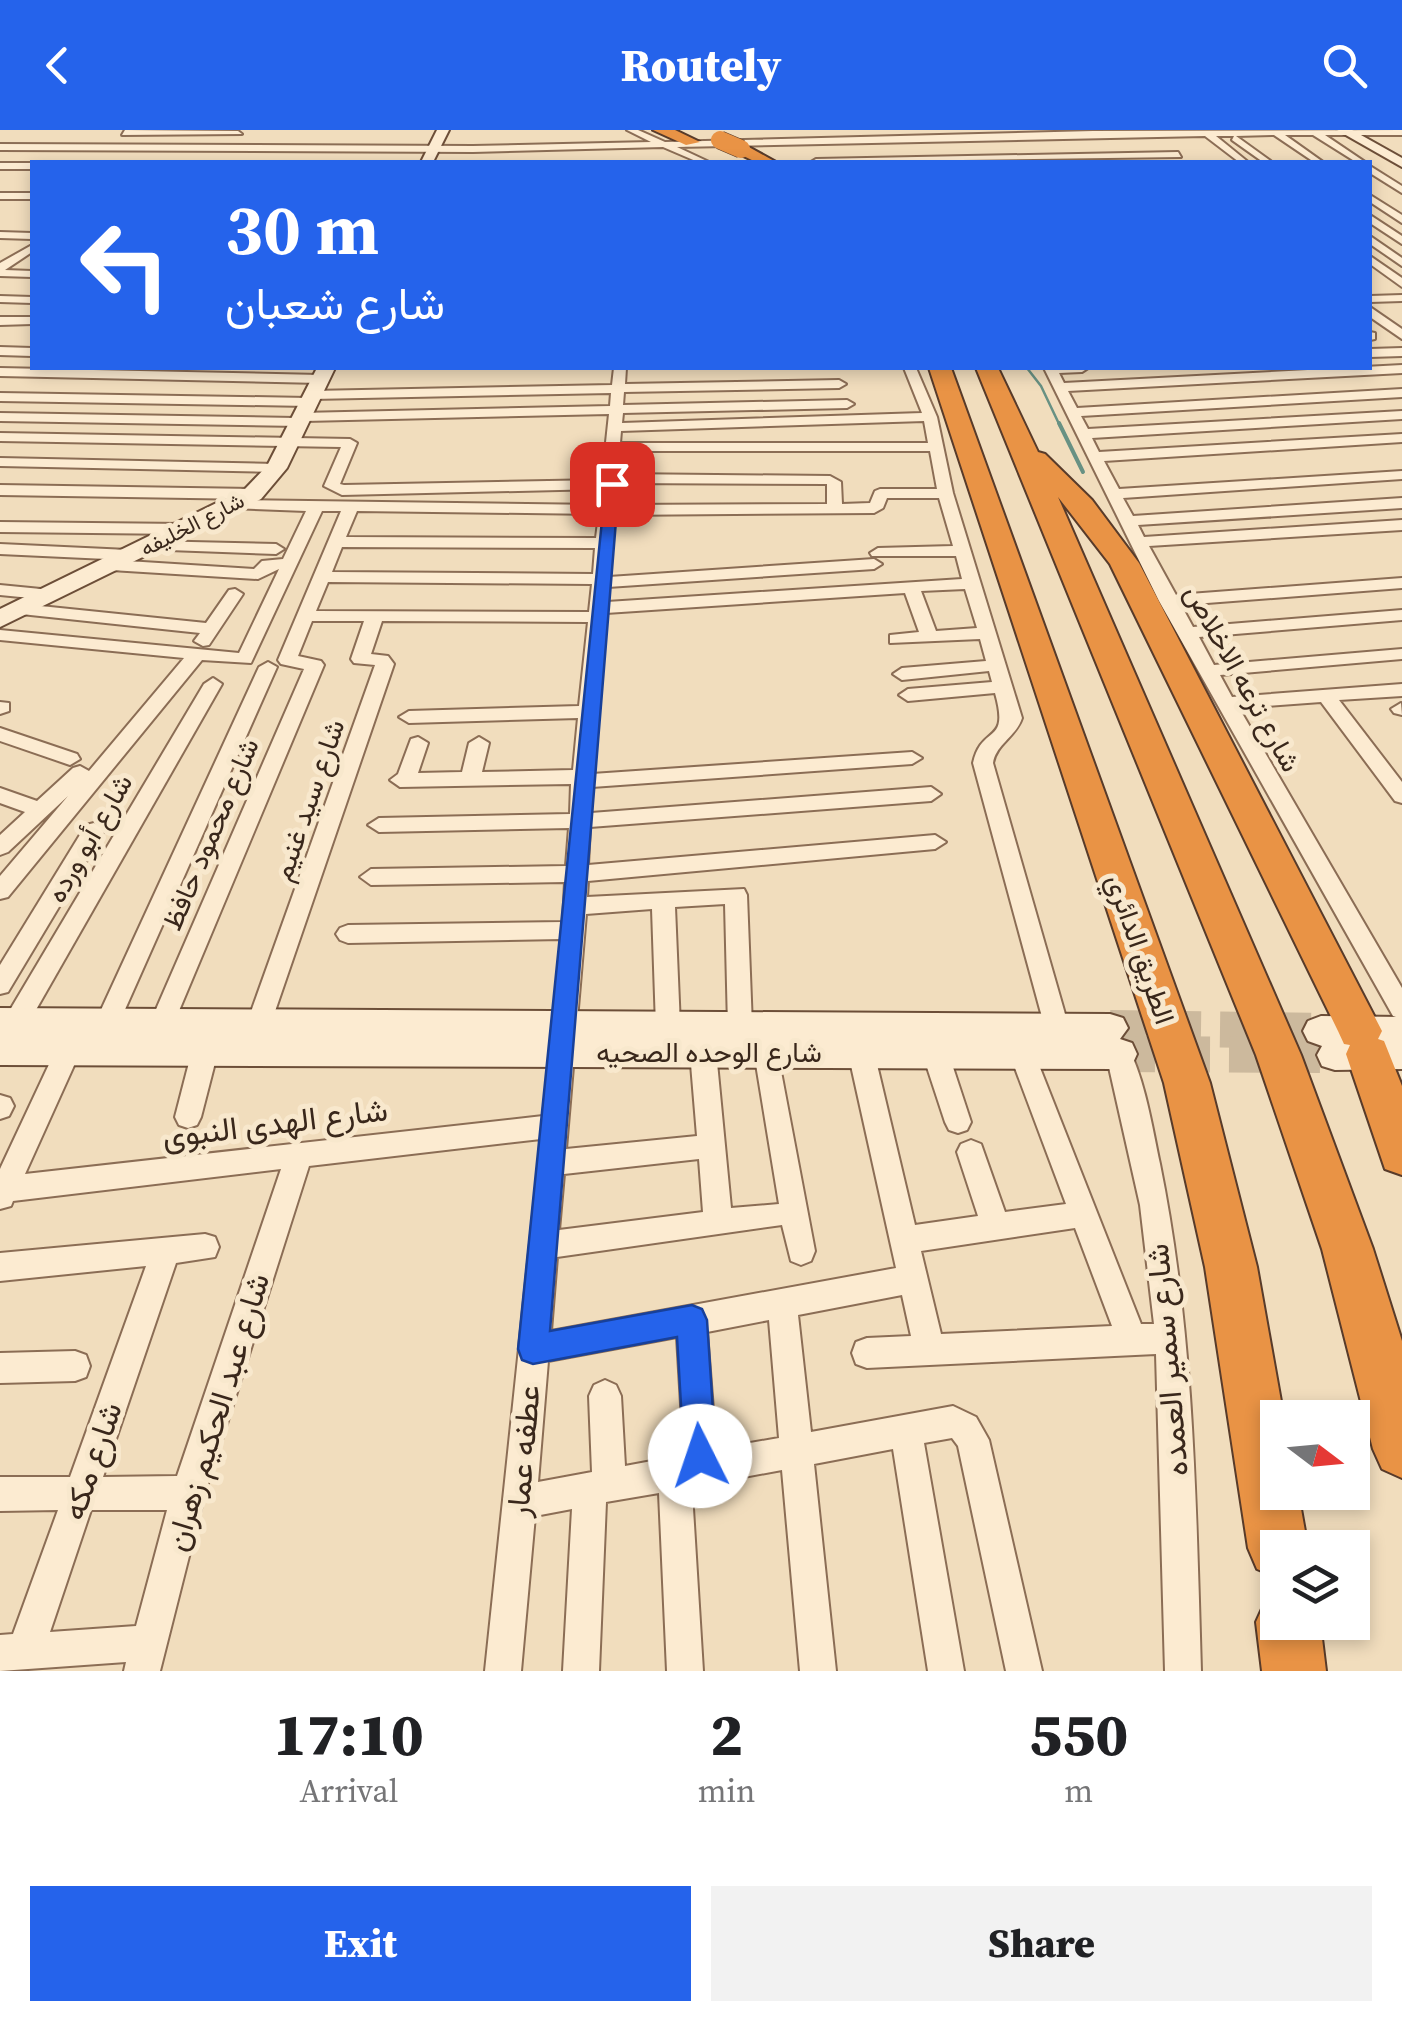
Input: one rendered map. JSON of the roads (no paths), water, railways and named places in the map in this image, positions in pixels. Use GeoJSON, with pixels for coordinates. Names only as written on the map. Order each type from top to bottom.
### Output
{"type":"FeatureCollection","features":[{"type":"Feature","properties":{"kind":"highway"},"geometry":{"type":"LineString","coordinates":[[661,130],[762,160]]}},
{"type":"Feature","properties":{"kind":"highway","name":"الطريق الدائري"},"geometry":{"type":"LineString","coordinates":[[941,370],[1186,1084],[1230,1267],[1275,1530]]}},
{"type":"Feature","properties":{"kind":"highway"},"geometry":{"type":"LineString","coordinates":[[987,370],[1025,449],[1112,664],[1258,996],[1344,1233],[1384,1370],[1402,1449]]}},
{"type":"Feature","properties":{"kind":"highway"},"geometry":{"type":"LineString","coordinates":[[1025,449],[1082,506],[1124,563],[1365,1043],[1402,1154]]}},
{"type":"Feature","properties":{"kind":"highway"},"geometry":{"type":"LineString","coordinates":[[1290,1640],[1294,1671]]}},
{"type":"Feature","properties":{"kind":"main road"},"geometry":{"type":"LineString","coordinates":[[430,156],[444,130]]}},
{"type":"Feature","properties":{"kind":"main road"},"geometry":{"type":"LineString","coordinates":[[1351,132],[1402,162]]}},
{"type":"Feature","properties":{"kind":"main road"},"geometry":{"type":"LineString","coordinates":[[258,486],[305,408]]}},
{"type":"Feature","properties":{"kind":"main road","name":"شارع الخليفه"},"geometry":{"type":"LineString","coordinates":[[10,614],[184,529],[258,486]]}},
{"type":"Feature","properties":{"kind":"main road","name":"شارع الوحده الصحيه"},"geometry":{"type":"LineString","coordinates":[[5,1031],[107,1022],[156,1036]]}},
{"type":"Feature","properties":{"kind":"main road","name":"شارع الوحده الصحيه"},"geometry":{"type":"LineString","coordinates":[[562,1039],[668,1026],[740,1026],[1022,1052],[1115,1041]]}},
{"type":"Feature","properties":{"kind":"main road","name":"شارع الوحده الصحيه"},"geometry":{"type":"LineString","coordinates":[[5,1031],[68,1050],[156,1036],[562,1039],[703,1052],[861,1052],[1057,1028],[1115,1041]]}},
{"type":"Feature","properties":{"kind":"street"},"geometry":{"type":"LineString","coordinates":[[502,160],[512,130]]}},
{"type":"Feature","properties":{"kind":"street"},"geometry":{"type":"LineString","coordinates":[[546,148],[552,130]]}},
{"type":"Feature","properties":{"kind":"street"},"geometry":{"type":"LineString","coordinates":[[588,160],[591,130]]}},
{"type":"Feature","properties":{"kind":"street"},"geometry":{"type":"LineString","coordinates":[[610,130],[613,150]]}},
{"type":"Feature","properties":{"kind":"street"},"geometry":{"type":"LineString","coordinates":[[785,130],[786,142]]}},
{"type":"Feature","properties":{"kind":"street"},"geometry":{"type":"LineString","coordinates":[[103,148],[126,131],[241,132]]}},
{"type":"Feature","properties":{"kind":"street"},"geometry":{"type":"LineString","coordinates":[[124,149],[150,131]]}},
{"type":"Feature","properties":{"kind":"street"},"geometry":{"type":"LineString","coordinates":[[633,131],[671,145],[718,145]]}},
{"type":"Feature","properties":{"kind":"street"},"geometry":{"type":"LineString","coordinates":[[0,145],[325,150],[430,156],[473,149],[588,147],[641,158],[633,131]]}},
{"type":"Feature","properties":{"kind":"street"},"geometry":{"type":"LineString","coordinates":[[1204,131],[1241,160]]}},
{"type":"Feature","properties":{"kind":"street"},"geometry":{"type":"LineString","coordinates":[[155,149],[181,132]]}},
{"type":"Feature","properties":{"kind":"street"},"geometry":{"type":"LineString","coordinates":[[182,150],[213,132]]}},
{"type":"Feature","properties":{"kind":"street"},"geometry":{"type":"LineString","coordinates":[[210,150],[241,132]]}},
{"type":"Feature","properties":{"kind":"street"},"geometry":{"type":"LineString","coordinates":[[1158,132],[1168,146],[1183,155]]}},
{"type":"Feature","properties":{"kind":"street"},"geometry":{"type":"LineString","coordinates":[[1182,132],[1200,146]]}},
{"type":"Feature","properties":{"kind":"street"},"geometry":{"type":"LineString","coordinates":[[1232,132],[1266,160]]}},
{"type":"Feature","properties":{"kind":"street"},"geometry":{"type":"LineString","coordinates":[[1316,132],[1358,160]]}},
{"type":"Feature","properties":{"kind":"street"},"geometry":{"type":"LineString","coordinates":[[1275,133],[1316,160]]}},
{"type":"Feature","properties":{"kind":"street"},"geometry":{"type":"LineString","coordinates":[[613,150],[852,135],[1398,133]]}},
{"type":"Feature","properties":{"kind":"street"},"geometry":{"type":"LineString","coordinates":[[291,150],[316,134]]}},
{"type":"Feature","properties":{"kind":"street"},"geometry":{"type":"LineString","coordinates":[[932,134],[942,158]]}},
{"type":"Feature","properties":{"kind":"street"},"geometry":{"type":"LineString","coordinates":[[225,160],[280,135]]}},
{"type":"Feature","properties":{"kind":"street"},"geometry":{"type":"LineString","coordinates":[[235,150],[263,136]]}},
{"type":"Feature","properties":{"kind":"street"},"geometry":{"type":"LineString","coordinates":[[0,145],[10,137]]}},
{"type":"Feature","properties":{"kind":"street"},"geometry":{"type":"LineString","coordinates":[[759,138],[792,154]]}},
{"type":"Feature","properties":{"kind":"street"},"geometry":{"type":"LineString","coordinates":[[52,148],[64,139]]}},
{"type":"Feature","properties":{"kind":"street"},"geometry":{"type":"LineString","coordinates":[[81,148],[91,139]]}},
{"type":"Feature","properties":{"kind":"street"},"geometry":{"type":"LineString","coordinates":[[325,150],[337,140]]}},
{"type":"Feature","properties":{"kind":"street"},"geometry":{"type":"LineString","coordinates":[[942,158],[1168,146]]}},
{"type":"Feature","properties":{"kind":"street"},"geometry":{"type":"LineString","coordinates":[[530,160],[533,148]]}},
{"type":"Feature","properties":{"kind":"street"},"geometry":{"type":"LineString","coordinates":[[561,160],[564,148]]}},
{"type":"Feature","properties":{"kind":"street"},"geometry":{"type":"LineString","coordinates":[[469,160],[473,149]]}},
{"type":"Feature","properties":{"kind":"street"},"geometry":{"type":"LineString","coordinates":[[813,158],[1183,155]]}},
{"type":"Feature","properties":{"kind":"street"},"geometry":{"type":"LineString","coordinates":[[0,166],[30,166]]}},
{"type":"Feature","properties":{"kind":"street"},"geometry":{"type":"LineString","coordinates":[[1372,169],[1402,190]]}},
{"type":"Feature","properties":{"kind":"street"},"geometry":{"type":"LineString","coordinates":[[0,176],[30,176]]}},
{"type":"Feature","properties":{"kind":"street"},"geometry":{"type":"LineString","coordinates":[[0,185],[30,185]]}},
{"type":"Feature","properties":{"kind":"street"},"geometry":{"type":"LineString","coordinates":[[0,196],[30,196]]}},
{"type":"Feature","properties":{"kind":"street"},"geometry":{"type":"LineString","coordinates":[[1372,199],[1402,220]]}},
{"type":"Feature","properties":{"kind":"street"},"geometry":{"type":"LineString","coordinates":[[1383,207],[1402,207]]}},
{"type":"Feature","properties":{"kind":"street"},"geometry":{"type":"LineString","coordinates":[[0,226],[11,218]]}},
{"type":"Feature","properties":{"kind":"street"},"geometry":{"type":"LineString","coordinates":[[1372,219],[1402,241]]}},
{"type":"Feature","properties":{"kind":"street"},"geometry":{"type":"LineString","coordinates":[[1372,240],[1402,263]]}},
{"type":"Feature","properties":{"kind":"street"},"geometry":{"type":"LineString","coordinates":[[0,270],[30,249]]}},
{"type":"Feature","properties":{"kind":"street"},"geometry":{"type":"LineString","coordinates":[[1372,261],[1402,284]]}},
{"type":"Feature","properties":{"kind":"street"},"geometry":{"type":"LineString","coordinates":[[0,270],[30,274]]}},
{"type":"Feature","properties":{"kind":"street"},"geometry":{"type":"LineString","coordinates":[[1372,284],[1397,300]]}},
{"type":"Feature","properties":{"kind":"street"},"geometry":{"type":"LineString","coordinates":[[0,299],[30,300]]}},
{"type":"Feature","properties":{"kind":"street"},"geometry":{"type":"LineString","coordinates":[[1372,299],[1397,300]]}},
{"type":"Feature","properties":{"kind":"street"},"geometry":{"type":"LineString","coordinates":[[1372,313],[1402,336]]}},
{"type":"Feature","properties":{"kind":"street"},"geometry":{"type":"LineString","coordinates":[[0,320],[30,322]]}},
{"type":"Feature","properties":{"kind":"street"},"geometry":{"type":"LineString","coordinates":[[0,336],[30,337]]}},
{"type":"Feature","properties":{"kind":"street"},"geometry":{"type":"LineString","coordinates":[[0,351],[30,352]]}},
{"type":"Feature","properties":{"kind":"street"},"geometry":{"type":"LineString","coordinates":[[1372,353],[1402,352]]}},
{"type":"Feature","properties":{"kind":"street"},"geometry":{"type":"LineString","coordinates":[[1372,369],[1402,368]]}},
{"type":"Feature","properties":{"kind":"street"},"geometry":{"type":"LineString","coordinates":[[911,370],[930,417],[945,492],[1012,718],[1006,732],[988,746],[983,763],[1057,1028]]}},
{"type":"Feature","properties":{"kind":"street"},"geometry":{"type":"LineString","coordinates":[[1053,375],[1302,370]]}},
{"type":"Feature","properties":{"kind":"street"},"geometry":{"type":"LineString","coordinates":[[0,372],[124,371],[305,408],[350,443],[332,486],[342,490],[827,479],[834,482],[835,508]]}},
{"type":"Feature","properties":{"kind":"street"},"geometry":{"type":"LineString","coordinates":[[0,437],[620,374],[839,384]]}},
{"type":"Feature","properties":{"kind":"street","name":"عطفه عمار"},"geometry":{"type":"LineString","coordinates":[[503,1671],[575,918],[582,779],[618,428],[620,374]]}},
{"type":"Feature","properties":{"kind":"street","name":"شارع ترعه الاخلاص"},"geometry":{"type":"LineString","coordinates":[[1053,375],[1125,521],[1224,704],[1402,1009]]}},
{"type":"Feature","properties":{"kind":"street"},"geometry":{"type":"LineString","coordinates":[[1071,412],[1402,393]]}},
{"type":"Feature","properties":{"kind":"street"},"geometry":{"type":"LineString","coordinates":[[0,397],[305,408],[935,447]]}},
{"type":"Feature","properties":{"kind":"street"},"geometry":{"type":"LineString","coordinates":[[618,428],[847,404]]}},
{"type":"Feature","properties":{"kind":"street"},"geometry":{"type":"LineString","coordinates":[[0,418],[305,408]]}},
{"type":"Feature","properties":{"kind":"street"},"geometry":{"type":"LineString","coordinates":[[1082,434],[1402,415]]}},
{"type":"Feature","properties":{"kind":"street"},"geometry":{"type":"LineString","coordinates":[[618,428],[930,417]]}},
{"type":"Feature","properties":{"kind":"street"},"geometry":{"type":"LineString","coordinates":[[1097,463],[1402,438]]}},
{"type":"Feature","properties":{"kind":"street"},"geometry":{"type":"LineString","coordinates":[[1097,463],[1402,450]]}},
{"type":"Feature","properties":{"kind":"street"},"geometry":{"type":"LineString","coordinates":[[0,462],[258,486],[316,506],[876,508],[880,494],[945,492]]}},
{"type":"Feature","properties":{"kind":"street"},"geometry":{"type":"LineString","coordinates":[[0,475],[258,486]]}},
{"type":"Feature","properties":{"kind":"street"},"geometry":{"type":"LineString","coordinates":[[1111,494],[1402,475]]}},
{"type":"Feature","properties":{"kind":"street"},"geometry":{"type":"LineString","coordinates":[[0,490],[258,486]]}},
{"type":"Feature","properties":{"kind":"street"},"geometry":{"type":"LineString","coordinates":[[1125,521],[1402,503]]}},
{"type":"Feature","properties":{"kind":"street"},"geometry":{"type":"LineString","coordinates":[[0,636],[238,660],[250,655],[316,506]]}},
{"type":"Feature","properties":{"kind":"street"},"geometry":{"type":"LineString","coordinates":[[107,1022],[279,665],[287,660],[351,506]]}},
{"type":"Feature","properties":{"kind":"street"},"geometry":{"type":"LineString","coordinates":[[1136,542],[1402,525]]}},
{"type":"Feature","properties":{"kind":"street"},"geometry":{"type":"LineString","coordinates":[[0,527],[184,529]]}},
{"type":"Feature","properties":{"kind":"street"},"geometry":{"type":"LineString","coordinates":[[336,542],[606,543]]}},
{"type":"Feature","properties":{"kind":"street"},"geometry":{"type":"LineString","coordinates":[[0,550],[130,555],[276,549]]}},
{"type":"Feature","properties":{"kind":"street"},"geometry":{"type":"LineString","coordinates":[[321,578],[602,581],[963,551]]}},
{"type":"Feature","properties":{"kind":"street"},"geometry":{"type":"LineString","coordinates":[[130,555],[259,574],[268,564],[290,564]]}},
{"type":"Feature","properties":{"kind":"street"},"geometry":{"type":"LineString","coordinates":[[305,616],[599,612],[973,583]]}},
{"type":"Feature","properties":{"kind":"street"},"geometry":{"type":"LineString","coordinates":[[1168,601],[1402,583]]}},
{"type":"Feature","properties":{"kind":"street"},"geometry":{"type":"LineString","coordinates":[[912,586],[929,636]]}},
{"type":"Feature","properties":{"kind":"street"},"geometry":{"type":"LineString","coordinates":[[0,590],[51,595]]}},
{"type":"Feature","properties":{"kind":"street"},"geometry":{"type":"LineString","coordinates":[[0,892],[194,656],[235,594]]}},
{"type":"Feature","properties":{"kind":"street"},"geometry":{"type":"LineString","coordinates":[[10,614],[211,629]]}},
{"type":"Feature","properties":{"kind":"street","name":"شارع سيد غنيم"},"geometry":{"type":"LineString","coordinates":[[233,1037],[385,664],[382,660],[360,658],[374,616]]}},
{"type":"Feature","properties":{"kind":"street"},"geometry":{"type":"LineString","coordinates":[[1186,634],[1402,616]]}},
{"type":"Feature","properties":{"kind":"street"},"geometry":{"type":"LineString","coordinates":[[896,639],[988,633]]}},
{"type":"Feature","properties":{"kind":"street"},"geometry":{"type":"LineString","coordinates":[[1207,671],[1402,654]]}},
{"type":"Feature","properties":{"kind":"street","name":"شارع محمود حافظ"},"geometry":{"type":"LineString","coordinates":[[156,1036],[315,665],[279,665]]}},
{"type":"Feature","properties":{"kind":"street"},"geometry":{"type":"LineString","coordinates":[[902,674],[998,666]]}},
{"type":"Feature","properties":{"kind":"street","name":"شارع أبو ورده"},"geometry":{"type":"LineString","coordinates":[[5,1031],[214,684]]}},
{"type":"Feature","properties":{"kind":"street"},"geometry":{"type":"LineString","coordinates":[[908,695],[1005,687]]}},
{"type":"Feature","properties":{"kind":"street"},"geometry":{"type":"LineString","coordinates":[[1224,704],[1326,696],[1399,702]]}},
{"type":"Feature","properties":{"kind":"street"},"geometry":{"type":"LineString","coordinates":[[1326,696],[1402,796]]}},
{"type":"Feature","properties":{"kind":"street"},"geometry":{"type":"LineString","coordinates":[[409,717],[589,712]]}},
{"type":"Feature","properties":{"kind":"street"},"geometry":{"type":"LineString","coordinates":[[0,734],[75,766],[42,810],[0,847]]}},
{"type":"Feature","properties":{"kind":"street"},"geometry":{"type":"LineString","coordinates":[[418,743],[403,780],[582,779],[912,758]]}},
{"type":"Feature","properties":{"kind":"street"},"geometry":{"type":"LineString","coordinates":[[470,779],[479,743]]}},
{"type":"Feature","properties":{"kind":"street"},"geometry":{"type":"LineString","coordinates":[[379,825],[580,821],[931,794]]}},
{"type":"Feature","properties":{"kind":"street"},"geometry":{"type":"LineString","coordinates":[[0,796],[42,810]]}},
{"type":"Feature","properties":{"kind":"street"},"geometry":{"type":"LineString","coordinates":[[0,985],[94,830]]}},
{"type":"Feature","properties":{"kind":"street"},"geometry":{"type":"LineString","coordinates":[[371,878],[577,874],[935,842]]}},
{"type":"Feature","properties":{"kind":"street"},"geometry":{"type":"LineString","coordinates":[[348,934],[575,918],[663,900],[733,894],[738,899],[740,1026]]}},
{"type":"Feature","properties":{"kind":"street"},"geometry":{"type":"LineString","coordinates":[[663,900],[668,1026]]}},
{"type":"Feature","properties":{"kind":"street"},"geometry":{"type":"LineString","coordinates":[[188,1117],[233,1037]]}},
{"type":"Feature","properties":{"kind":"street","name":"شارع سمير العمده"},"geometry":{"type":"LineString","coordinates":[[1115,1041],[1139,1119],[1172,1338],[1183,1671]]}},
{"type":"Feature","properties":{"kind":"street"},"geometry":{"type":"LineString","coordinates":[[953,1043],[958,1122]]}},
{"type":"Feature","properties":{"kind":"street"},"geometry":{"type":"LineString","coordinates":[[2,1194],[68,1050]]}},
{"type":"Feature","properties":{"kind":"street"},"geometry":{"type":"LineString","coordinates":[[703,1052],[718,1222]]}},
{"type":"Feature","properties":{"kind":"street"},"geometry":{"type":"LineString","coordinates":[[767,1052],[800,1251]]}},
{"type":"Feature","properties":{"kind":"street"},"geometry":{"type":"LineString","coordinates":[[861,1052],[930,1350]]}},
{"type":"Feature","properties":{"kind":"street"},"geometry":{"type":"LineString","coordinates":[[1022,1052],[1132,1340]]}},
{"type":"Feature","properties":{"kind":"street","name":"شارع الهدى النبوى"},"geometry":{"type":"LineString","coordinates":[[2,1194],[553,1126]]}},
{"type":"Feature","properties":{"kind":"street"},"geometry":{"type":"LineString","coordinates":[[550,1162],[712,1146]]}},
{"type":"Feature","properties":{"kind":"street"},"geometry":{"type":"LineString","coordinates":[[971,1152],[996,1227]]}},
{"type":"Feature","properties":{"kind":"street","name":"شارع عبد الحكيم زهران"},"geometry":{"type":"LineString","coordinates":[[145,1657],[188,1494],[299,1156]]}},
{"type":"Feature","properties":{"kind":"street"},"geometry":{"type":"LineString","coordinates":[[904,1240],[1084,1214]]}},
{"type":"Feature","properties":{"kind":"street"},"geometry":{"type":"LineString","coordinates":[[542,1246],[775,1215]]}},
{"type":"Feature","properties":{"kind":"street"},"geometry":{"type":"LineString","coordinates":[[0,1267],[204,1248]]}},
{"type":"Feature","properties":{"kind":"street","name":"شارع مكه"},"geometry":{"type":"LineString","coordinates":[[14,1658],[82,1494],[166,1251]]}},
{"type":"Feature","properties":{"kind":"street"},"geometry":{"type":"LineString","coordinates":[[533,1349],[914,1279]]}},
{"type":"Feature","properties":{"kind":"street"},"geometry":{"type":"LineString","coordinates":[[782,1303],[818,1671]]}},
{"type":"Feature","properties":{"kind":"street"},"geometry":{"type":"LineString","coordinates":[[684,1671],[675,1490],[680,1479],[696,1469],[700,1456],[692,1320]]}},
{"type":"Feature","properties":{"kind":"street"},"geometry":{"type":"LineString","coordinates":[[867,1353],[1172,1338]]}},
{"type":"Feature","properties":{"kind":"street"},"geometry":{"type":"LineString","coordinates":[[0,1368],[75,1366]]}},
{"type":"Feature","properties":{"kind":"street"},"geometry":{"type":"LineString","coordinates":[[581,1671],[605,1396]]}},
{"type":"Feature","properties":{"kind":"street"},"geometry":{"type":"LineString","coordinates":[[519,1502],[953,1422],[965,1428],[973,1440],[1024,1671]]}},
{"type":"Feature","properties":{"kind":"street"},"geometry":{"type":"LineString","coordinates":[[906,1430],[946,1671]]}},
{"type":"Feature","properties":{"kind":"street"},"geometry":{"type":"LineString","coordinates":[[0,1494],[188,1494]]}},
{"type":"Feature","properties":{"kind":"street"},"geometry":{"type":"LineString","coordinates":[[14,1658],[145,1657]]}},
{"type":"Feature","properties":{"kind":"waterway"},"geometry":{"type":"LineString","coordinates":[[1029,370],[1041,386],[1060,426]]}},
{"type":"Feature","properties":{"kind":"waterway"},"geometry":{"type":"LineString","coordinates":[[1059,423],[1083,472]]}},
{"type":"Feature","properties":{"kind":"tunnel"},"geometry":{"type":"LineString","coordinates":[[1110,1028],[1321,1031]]}},
{"type":"Feature","properties":{"kind":"tunnel"},"geometry":{"type":"LineString","coordinates":[[1119,1054],[1335,1055]]}}]}
